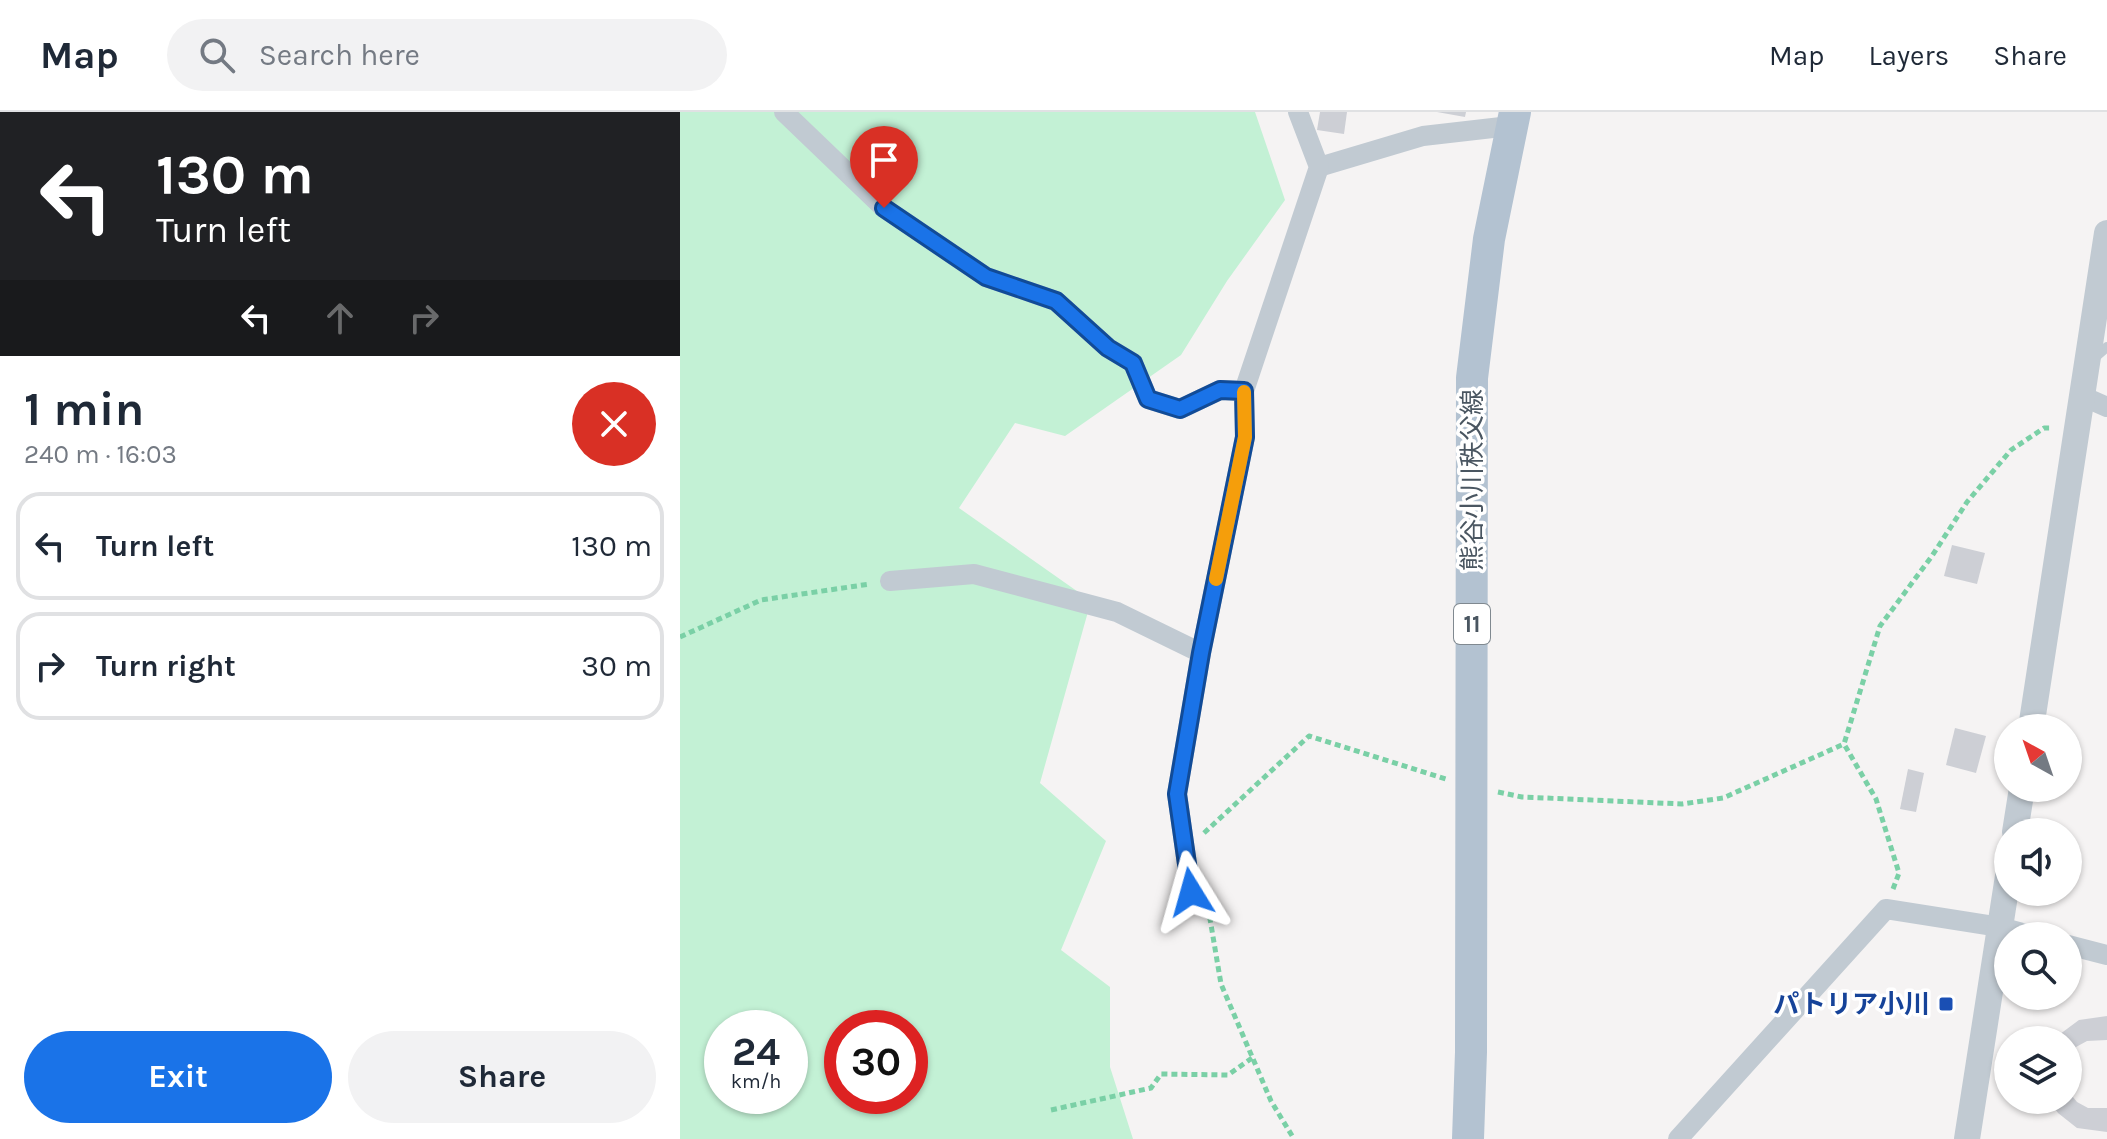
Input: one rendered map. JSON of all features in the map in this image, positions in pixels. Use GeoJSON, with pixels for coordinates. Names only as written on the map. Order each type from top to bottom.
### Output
{"type":"FeatureCollection","features":[{"type":"Feature","properties":{"kind":"main road","name":"熊谷小川秩父線"},"geometry":{"type":"LineString","coordinates":[[1468,1139],[1472,378],[1489,239],[1512,119]]}},
{"type":"Feature","properties":{"kind":"street"},"geometry":{"type":"LineString","coordinates":[[784,112],[884,208],[986,277],[1056,301],[1108,348],[1133,363],[1148,399],[1180,409],[1220,390],[1244,391]]}},
{"type":"Feature","properties":{"kind":"street"},"geometry":{"type":"LineString","coordinates":[[1198,894],[1177,794],[1201,653],[1245,437],[1244,391],[1319,167],[1298,112]]}},
{"type":"Feature","properties":{"kind":"street"},"geometry":{"type":"LineString","coordinates":[[1319,167],[1423,136],[1512,119]]}},
{"type":"Feature","properties":{"kind":"street"},"geometry":{"type":"LineString","coordinates":[[2033,714],[2082,396],[2098,354],[2107,233]]}},
{"type":"Feature","properties":{"kind":"street"},"geometry":{"type":"LineString","coordinates":[[2082,396],[2107,407]]}},
{"type":"Feature","properties":{"kind":"street"},"geometry":{"type":"LineString","coordinates":[[890,581],[974,574],[1117,612],[1201,653]]}},
{"type":"Feature","properties":{"kind":"street"},"geometry":{"type":"LineString","coordinates":[[1678,1139],[1886,909],[1994,926]]}},
{"type":"Feature","properties":{"kind":"street"},"geometry":{"type":"LineString","coordinates":[[2082,949],[2107,955]]}},
{"type":"Feature","properties":{"kind":"street"},"geometry":{"type":"LineString","coordinates":[[1967,1139],[1994,966]]}},
{"type":"Feature","properties":{"kind":"path"},"geometry":{"type":"LineString","coordinates":[[1886,909],[1899,873],[1876,799],[1844,744],[1880,626],[1967,502],[2011,450],[2044,428],[2078,426]]}},
{"type":"Feature","properties":{"kind":"path"},"geometry":{"type":"LineString","coordinates":[[680,637],[761,600],[890,581]]}},
{"type":"Feature","properties":{"kind":"path"},"geometry":{"type":"LineString","coordinates":[[1198,894],[1221,984],[1271,1101],[1294,1139]]}},
{"type":"Feature","properties":{"kind":"path"},"geometry":{"type":"LineString","coordinates":[[1051,1110],[1151,1088],[1161,1074],[1228,1075],[1252,1058]]}},
{"type":"Feature","properties":{"kind":"green space"},"geometry":{"type":"Polygon","coordinates":[[[680,112],[1255,112],[1285,200],[1227,281],[1181,355],[1065,436],[1015,423],[959,508],[1091,601],[1040,783],[1106,841],[1061,950],[1110,987],[1110,1067],[1133,1139],[680,1139],[680,112]]]}},
{"type":"Feature","properties":{"kind":"building"},"geometry":{"type":"Polygon","coordinates":[[[1320,112],[1347,112],[1344,134],[1317,130],[1320,112]]]}},
{"type":"Feature","properties":{"kind":"building"},"geometry":{"type":"Polygon","coordinates":[[[1437,112],[1466,112],[1465,117],[1437,112]]]}},
{"type":"Feature","properties":{"kind":"building"},"geometry":{"type":"Polygon","coordinates":[[[1952,545],[1985,553],[1977,584],[1944,576],[1952,545]]]}},
{"type":"Feature","properties":{"kind":"building"},"geometry":{"type":"Polygon","coordinates":[[[1955,728],[1986,736],[1976,773],[1946,765],[1955,728]]]}},
{"type":"Feature","properties":{"kind":"building"},"geometry":{"type":"Polygon","coordinates":[[[1908,769],[1924,773],[1916,812],[1900,809],[1908,769]]]}},
{"type":"Feature","properties":{"kind":"building"},"geometry":{"type":"Polygon","coordinates":[[[2107,1016],[2107,1040],[2082,1044],[2082,1026],[2071,1026],[2079,1020],[2107,1016]]]}},
{"type":"Feature","properties":{"kind":"building"},"geometry":{"type":"Polygon","coordinates":[[[2082,1105],[2088,1108],[2107,1108],[2107,1132],[2077,1128],[2059,1114],[2082,1114],[2082,1105]]]}},
{"type":"Feature","properties":{"kind":"slow traffic"},"geometry":{"type":"LineString","coordinates":[[1216,579],[1245,437],[1244,392]]}},
{"type":"Feature","properties":{"kind":"place","name":"パトリア小川"},"geometry":{"type":"Point","coordinates":[1946,1004]}},
{"type":"Feature","properties":{"kind":"route"},"geometry":{"type":"LineString","coordinates":[[884,208],[986,277],[1056,301],[1108,348],[1133,363],[1148,399],[1180,409],[1220,390],[1244,391],[1245,437],[1201,653],[1177,794],[1191,892]]}}]}
